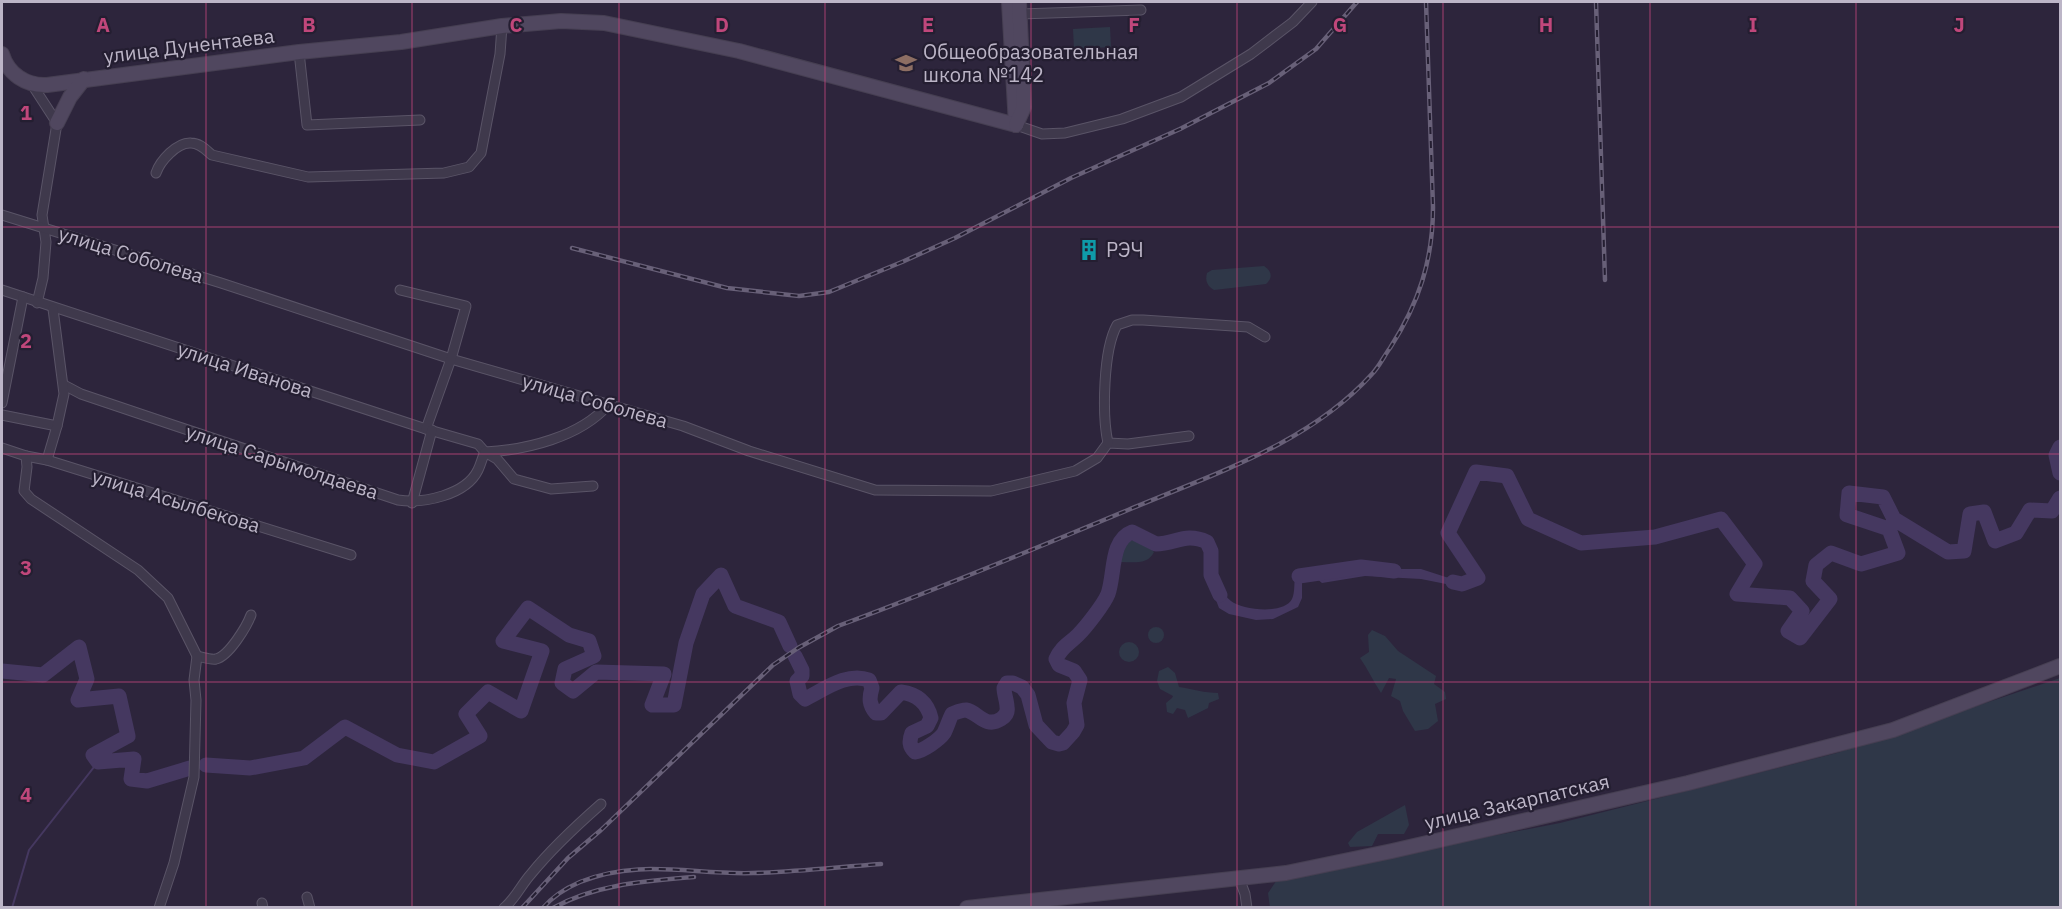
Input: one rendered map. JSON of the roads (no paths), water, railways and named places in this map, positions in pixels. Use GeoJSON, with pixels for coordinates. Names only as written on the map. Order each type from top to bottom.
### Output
{"type":"FeatureCollection","features":[{"type":"Feature","properties":{"kind":"street"},"geometry":{"type":"LineString","coordinates":[[1009,2],[1016,125]]}},
{"type":"Feature","properties":{"kind":"street"},"geometry":{"type":"LineString","coordinates":[[1016,125],[1042,134],[1065,133],[1122,119],[1181,98],[1251,54],[1293,22],[1312,2]]}},
{"type":"Feature","properties":{"kind":"street"},"geometry":{"type":"LineString","coordinates":[[1016,125],[1024,107],[1020,8],[1141,10]]}},
{"type":"Feature","properties":{"kind":"street","name":"улица Дунентаева"},"geometry":{"type":"LineString","coordinates":[[33,86],[299,52],[401,42],[502,26],[561,21],[604,23],[739,51],[1016,125]]}},
{"type":"Feature","properties":{"kind":"street"},"geometry":{"type":"LineString","coordinates":[[156,173],[159,162],[178,147],[191,143],[201,146],[212,155],[309,177],[432,173],[469,168],[481,153],[500,54],[502,26]]}},
{"type":"Feature","properties":{"kind":"street"},"geometry":{"type":"LineString","coordinates":[[299,52],[307,124],[420,120]]}},
{"type":"Feature","properties":{"kind":"street"},"geometry":{"type":"LineString","coordinates":[[2,54],[4,61],[14,73],[33,86],[57,123]]}},
{"type":"Feature","properties":{"kind":"street"},"geometry":{"type":"LineString","coordinates":[[37,303],[43,278],[46,242],[42,215],[57,123],[70,97],[84,79]]}},
{"type":"Feature","properties":{"kind":"street","name":"улица Соболева"},"geometry":{"type":"LineString","coordinates":[[2,214],[451,358],[683,426],[749,451],[875,490],[991,491],[1075,471],[1097,458],[1108,443]]}},
{"type":"Feature","properties":{"kind":"street","name":"улица Иванова"},"geometry":{"type":"LineString","coordinates":[[2,290],[53,309],[478,444],[485,452],[497,459],[514,479],[551,489],[593,486]]}},
{"type":"Feature","properties":{"kind":"street"},"geometry":{"type":"LineString","coordinates":[[400,290],[466,306],[429,430],[412,502]]}},
{"type":"Feature","properties":{"kind":"street"},"geometry":{"type":"LineString","coordinates":[[2,403],[23,297]]}},
{"type":"Feature","properties":{"kind":"street"},"geometry":{"type":"LineString","coordinates":[[47,460],[64,394],[53,309]]}},
{"type":"Feature","properties":{"kind":"street"},"geometry":{"type":"LineString","coordinates":[[1189,436],[1128,444],[1108,443],[1104,421],[1108,351],[1111,336],[1117,325],[1132,320],[1143,320],[1248,327],[1265,336]]}},
{"type":"Feature","properties":{"kind":"street","name":"улица Сарымолдаева"},"geometry":{"type":"LineString","coordinates":[[64,385],[81,394],[398,500],[412,502],[434,500],[463,486],[478,471],[485,452]]}},
{"type":"Feature","properties":{"kind":"street"},"geometry":{"type":"LineString","coordinates":[[485,452],[525,448],[571,431],[597,418],[608,405]]}},
{"type":"Feature","properties":{"kind":"street"},"geometry":{"type":"LineString","coordinates":[[2,415],[57,426]]}},
{"type":"Feature","properties":{"kind":"street","name":"улица Асылбекова"},"geometry":{"type":"LineString","coordinates":[[2,448],[351,555]]}},
{"type":"Feature","properties":{"kind":"street"},"geometry":{"type":"LineString","coordinates":[[26,456],[24,491],[31,499],[138,570],[168,598],[197,656],[194,680],[196,700],[194,777],[174,862],[159,908]]}},
{"type":"Feature","properties":{"kind":"street"},"geometry":{"type":"LineString","coordinates":[[197,656],[216,659],[222,656],[248,626],[251,615]]}},
{"type":"Feature","properties":{"kind":"street","name":"улица Закарпатская"},"geometry":{"type":"LineString","coordinates":[[967,908],[1286,873],[1392,851],[1688,783],[1893,730],[2061,666]]}},
{"type":"Feature","properties":{"kind":"street"},"geometry":{"type":"LineString","coordinates":[[504,908],[528,876],[563,838],[601,804]]}},
{"type":"Feature","properties":{"kind":"street"},"geometry":{"type":"LineString","coordinates":[[1239,878],[1247,908]]}},
{"type":"Feature","properties":{"kind":"street"},"geometry":{"type":"LineString","coordinates":[[307,897],[310,908]]}},
{"type":"Feature","properties":{"kind":"waterway"},"geometry":{"type":"LineString","coordinates":[[2060,447],[2056,455],[2060,473]]}},
{"type":"Feature","properties":{"kind":"waterway"},"geometry":{"type":"LineString","coordinates":[[1453,582],[1462,584],[1478,578],[1448,533],[1476,472],[1507,476],[1528,519],[1581,543],[1655,537],[1721,519],[1755,564],[1737,594],[1790,598],[1802,611],[1788,631],[1800,638],[1830,599],[1813,581],[1816,565],[1831,553],[1861,564],[1898,553],[1889,529],[1847,515],[1849,493],[1883,497],[1894,519],[1948,552],[1964,551],[1970,514],[1984,512],[1995,541],[2016,533],[2030,510],[2052,511],[2060,498]]}},
{"type":"Feature","properties":{"kind":"waterway"},"geometry":{"type":"LineString","coordinates":[[795,656],[802,670],[802,676],[797,681],[800,694],[805,699],[836,683],[861,678],[869,680],[872,688],[871,704],[876,713],[881,713],[901,692],[920,700],[927,707],[931,718],[927,726],[912,733],[910,743],[915,752],[942,736],[952,714],[957,712],[970,711],[990,722],[1003,718],[1007,711],[1004,688],[1007,683],[1022,687],[1028,695],[1036,725],[1052,742],[1059,744],[1063,743],[1077,725],[1074,703],[1080,680],[1074,671],[1059,665],[1056,659],[1086,627],[1106,598],[1114,559],[1120,542],[1125,536],[1132,532],[1156,544],[1186,538],[1207,542],[1211,551],[1211,575],[1220,595]]}},
{"type":"Feature","properties":{"kind":"waterway"},"geometry":{"type":"LineString","coordinates":[[1299,576],[1361,567],[1394,571]]}},
{"type":"Feature","properties":{"kind":"waterway"},"geometry":{"type":"LineString","coordinates":[[206,765],[250,768],[304,758],[345,727],[397,755],[434,762],[480,736],[466,714],[488,692],[521,711],[542,651],[503,641],[528,608],[569,635],[589,641],[594,656],[565,669],[562,683],[573,691],[596,672],[664,674],[652,705],[674,705],[686,643],[703,594],[721,575],[735,606],[779,622],[790,646]]}},
{"type":"Feature","properties":{"kind":"waterway"},"geometry":{"type":"LineString","coordinates":[[2,671],[43,675],[79,647],[87,679],[78,700],[119,696],[128,736],[93,755],[98,762],[134,759],[131,779],[147,781],[190,768]]}},
{"type":"Feature","properties":{"kind":"waterway"},"geometry":{"type":"LineString","coordinates":[[12,908],[29,850],[98,762]]}},
{"type":"Feature","properties":{"kind":"railway"},"geometry":{"type":"LineString","coordinates":[[572,248],[727,288],[799,296],[829,292],[955,238],[1071,178],[1180,129],[1269,83],[1316,49],[1357,2]]}},
{"type":"Feature","properties":{"kind":"railway"},"geometry":{"type":"LineString","coordinates":[[522,908],[568,858],[601,830],[773,665],[798,648],[838,626],[1020,555],[1258,455],[1319,420],[1372,374],[1409,314],[1422,280],[1430,245],[1433,207],[1426,2]]}},
{"type":"Feature","properties":{"kind":"railway"},"geometry":{"type":"LineString","coordinates":[[1596,2],[1605,280]]}},
{"type":"Feature","properties":{"kind":"railway"},"geometry":{"type":"LineString","coordinates":[[543,908],[555,896],[575,884],[623,871],[666,869],[753,873],[881,864]]}},
{"type":"Feature","properties":{"kind":"railway"},"geometry":{"type":"LineString","coordinates":[[553,908],[586,894],[622,885],[694,877]]}},
{"type":"Feature","properties":{"kind":"place","name":"Общеобразовательная школа №142"},"geometry":{"type":"Point","coordinates":[906,63]}},
{"type":"Feature","properties":{"kind":"place","name":"РЭЧ"},"geometry":{"type":"Point","coordinates":[1089,250]}}]}
